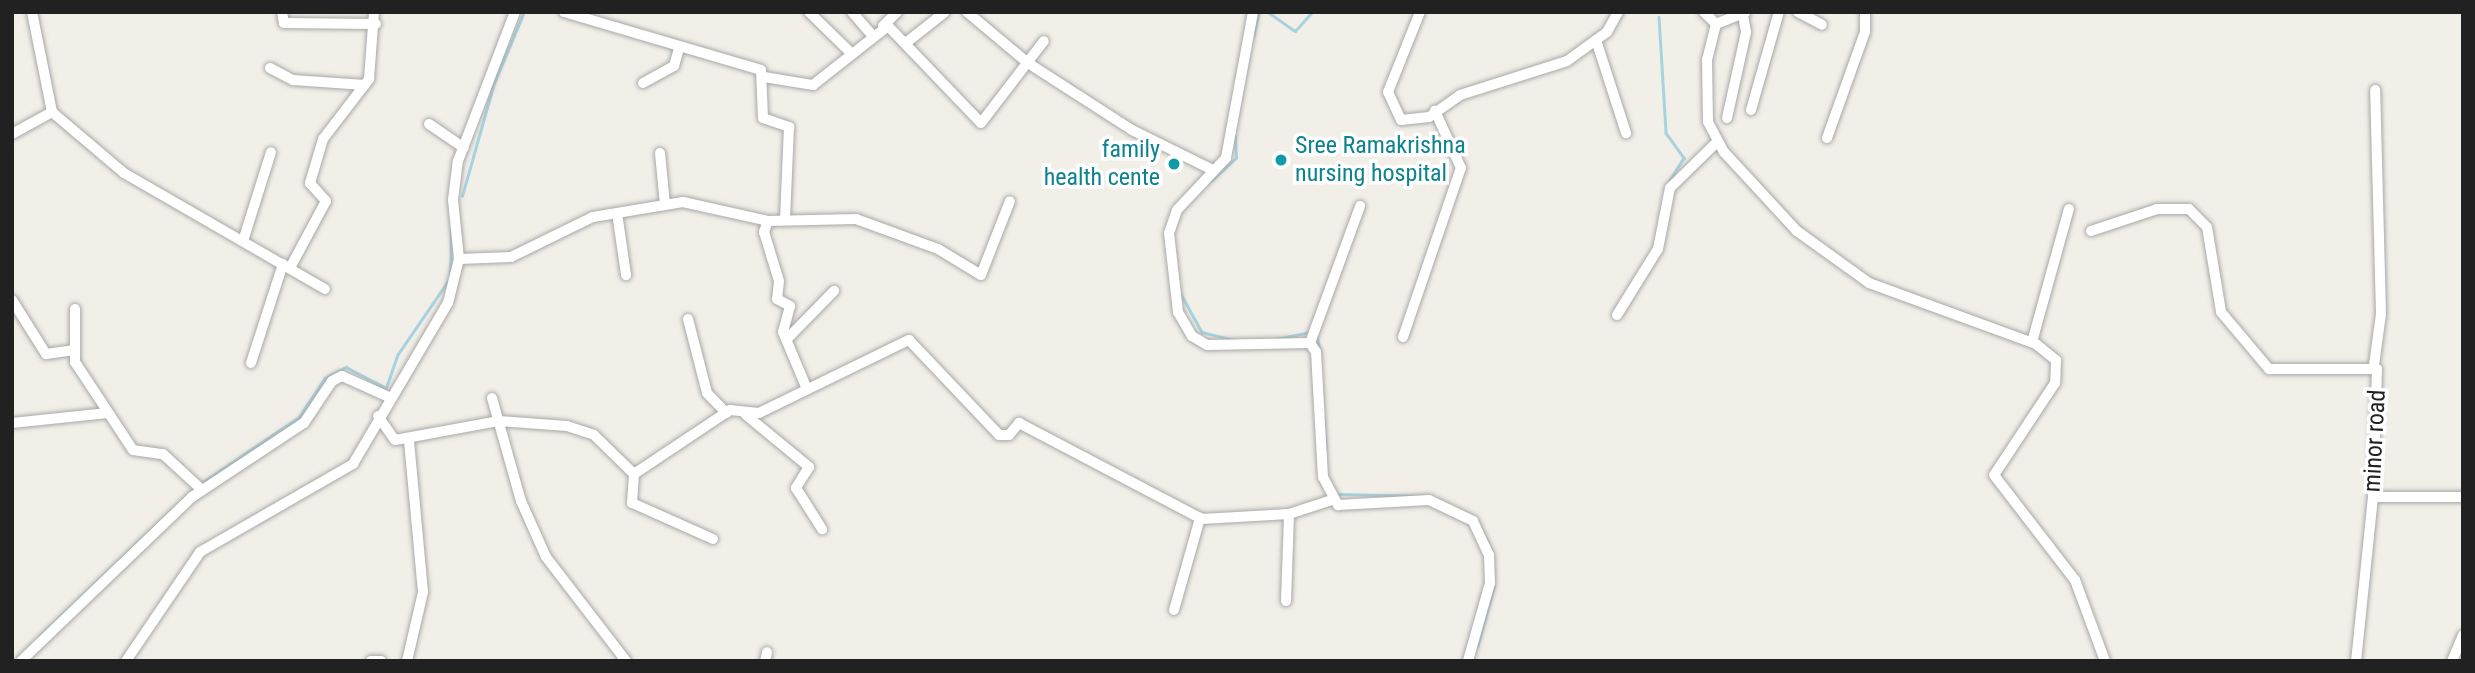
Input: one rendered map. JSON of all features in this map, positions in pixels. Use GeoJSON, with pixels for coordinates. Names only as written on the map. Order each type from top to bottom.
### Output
{"type":"FeatureCollection","features":[{"type":"Feature","properties":{"kind":"street"},"geometry":{"type":"LineString","coordinates":[[32,12],[51,112],[113,166],[325,289]]}},
{"type":"Feature","properties":{"kind":"street"},"geometry":{"type":"LineString","coordinates":[[282,12],[284,23],[376,24]]}},
{"type":"Feature","properties":{"kind":"street"},"geometry":{"type":"LineString","coordinates":[[251,363],[287,266],[327,201],[310,183],[323,139],[365,85],[376,24],[374,12]]}},
{"type":"Feature","properties":{"kind":"street"},"geometry":{"type":"LineString","coordinates":[[125,661],[200,552],[354,464],[389,397],[448,303],[459,259],[453,200],[464,148],[515,12]]}},
{"type":"Feature","properties":{"kind":"street"},"geometry":{"type":"LineString","coordinates":[[564,12],[679,48],[730,58],[761,69],[764,77],[763,118],[789,127],[785,219]]}},
{"type":"Feature","properties":{"kind":"street"},"geometry":{"type":"LineString","coordinates":[[809,12],[852,54]]}},
{"type":"Feature","properties":{"kind":"street"},"geometry":{"type":"LineString","coordinates":[[852,12],[872,36]]}},
{"type":"Feature","properties":{"kind":"street"},"geometry":{"type":"LineString","coordinates":[[764,77],[813,85],[852,54],[897,12]]}},
{"type":"Feature","properties":{"kind":"street"},"geometry":{"type":"LineString","coordinates":[[907,42],[945,12]]}},
{"type":"Feature","properties":{"kind":"street"},"geometry":{"type":"LineString","coordinates":[[967,12],[1028,63],[1132,130],[1212,169]]}},
{"type":"Feature","properties":{"kind":"street"},"geometry":{"type":"LineString","coordinates":[[1253,12],[1228,149],[1177,210],[1169,233],[1185,326],[1207,345],[1310,343]]}},
{"type":"Feature","properties":{"kind":"street"},"geometry":{"type":"LineString","coordinates":[[1420,12],[1388,92],[1401,120],[1435,111],[1460,95],[1567,61],[1596,40],[1618,12]]}},
{"type":"Feature","properties":{"kind":"street"},"geometry":{"type":"LineString","coordinates":[[1704,12],[1716,24]]}},
{"type":"Feature","properties":{"kind":"street"},"geometry":{"type":"LineString","coordinates":[[1751,110],[1779,12]]}},
{"type":"Feature","properties":{"kind":"street"},"geometry":{"type":"LineString","coordinates":[[1798,12],[1822,25]]}},
{"type":"Feature","properties":{"kind":"street"},"geometry":{"type":"LineString","coordinates":[[1826,138],[1865,32],[1865,12]]}},
{"type":"Feature","properties":{"kind":"street"},"geometry":{"type":"LineString","coordinates":[[1716,24],[1745,14],[1746,32],[1727,118]]}},
{"type":"Feature","properties":{"kind":"street"},"geometry":{"type":"LineString","coordinates":[[1716,24],[1704,104],[1717,142],[1797,231],[1852,274],[2032,342],[2053,356],[2057,377],[1999,461],[1994,479],[2075,580],[2105,661]]}},
{"type":"Feature","properties":{"kind":"street"},"geometry":{"type":"LineString","coordinates":[[883,26],[907,42],[978,124],[1044,41]]}},
{"type":"Feature","properties":{"kind":"street"},"geometry":{"type":"LineString","coordinates":[[1596,40],[1626,133]]}},
{"type":"Feature","properties":{"kind":"street"},"geometry":{"type":"LineString","coordinates":[[643,83],[674,66],[679,48]]}},
{"type":"Feature","properties":{"kind":"street"},"geometry":{"type":"LineString","coordinates":[[270,68],[293,80],[365,85]]}},
{"type":"Feature","properties":{"kind":"street"},"geometry":{"type":"LineString","coordinates":[[2374,365],[2381,314],[2375,90]]}},
{"type":"Feature","properties":{"kind":"street"},"geometry":{"type":"LineString","coordinates":[[1403,337],[1461,168],[1435,111]]}},
{"type":"Feature","properties":{"kind":"street"},"geometry":{"type":"LineString","coordinates":[[12,134],[51,112]]}},
{"type":"Feature","properties":{"kind":"street"},"geometry":{"type":"LineString","coordinates":[[429,124],[464,148]]}},
{"type":"Feature","properties":{"kind":"street"},"geometry":{"type":"LineString","coordinates":[[1617,315],[1658,249],[1670,188],[1717,142]]}},
{"type":"Feature","properties":{"kind":"street"},"geometry":{"type":"LineString","coordinates":[[243,241],[271,152]]}},
{"type":"Feature","properties":{"kind":"street"},"geometry":{"type":"LineString","coordinates":[[660,153],[665,205]]}},
{"type":"Feature","properties":{"kind":"street"},"geometry":{"type":"LineString","coordinates":[[459,259],[512,257],[580,222],[665,205],[693,204],[768,221],[785,219],[881,226],[981,275],[1010,201]]}},
{"type":"Feature","properties":{"kind":"street"},"geometry":{"type":"LineString","coordinates":[[1310,343],[1360,206]]}},
{"type":"Feature","properties":{"kind":"street"},"geometry":{"type":"LineString","coordinates":[[2032,342],[2069,209]]}},
{"type":"Feature","properties":{"kind":"street","name":"minor road"},"geometry":{"type":"LineString","coordinates":[[2091,231],[2157,209],[2189,209],[2207,227],[2221,312],[2269,369],[2312,373],[2374,365],[2373,497],[2356,661]]}},
{"type":"Feature","properties":{"kind":"street"},"geometry":{"type":"LineString","coordinates":[[617,213],[626,275]]}},
{"type":"Feature","properties":{"kind":"street"},"geometry":{"type":"LineString","coordinates":[[768,221],[764,232],[779,281],[777,299],[790,306],[783,332],[788,338],[807,388]]}},
{"type":"Feature","properties":{"kind":"street"},"geometry":{"type":"LineString","coordinates":[[788,338],[834,291]]}},
{"type":"Feature","properties":{"kind":"street"},"geometry":{"type":"LineString","coordinates":[[12,300],[46,354],[73,350]]}},
{"type":"Feature","properties":{"kind":"street"},"geometry":{"type":"LineString","coordinates":[[75,309],[73,350],[107,413],[139,455],[163,454],[202,490]]}},
{"type":"Feature","properties":{"kind":"street"},"geometry":{"type":"LineString","coordinates":[[688,318],[707,393],[726,413]]}},
{"type":"Feature","properties":{"kind":"street"},"geometry":{"type":"LineString","coordinates":[[634,474],[726,413],[746,415],[909,340],[999,435],[1009,435],[1020,423],[1200,518],[1289,513],[1332,500]]}},
{"type":"Feature","properties":{"kind":"street"},"geometry":{"type":"LineString","coordinates":[[1310,343],[1316,352],[1323,477],[1332,500],[1343,507],[1429,500],[1474,521],[1489,555],[1490,583],[1468,661]]}},
{"type":"Feature","properties":{"kind":"street"},"geometry":{"type":"LineString","coordinates":[[22,661],[202,490],[304,423],[342,376],[389,397]]}},
{"type":"Feature","properties":{"kind":"street"},"geometry":{"type":"LineString","coordinates":[[492,398],[521,501],[546,556],[626,661]]}},
{"type":"Feature","properties":{"kind":"street"},"geometry":{"type":"LineString","coordinates":[[12,422],[107,413]]}},
{"type":"Feature","properties":{"kind":"street"},"geometry":{"type":"LineString","coordinates":[[746,415],[809,467],[796,488],[822,528]]}},
{"type":"Feature","properties":{"kind":"street"},"geometry":{"type":"LineString","coordinates":[[379,416],[395,440],[409,440],[499,421],[567,426],[594,435],[634,474],[632,503],[713,539]]}},
{"type":"Feature","properties":{"kind":"street"},"geometry":{"type":"LineString","coordinates":[[407,661],[422,592],[409,440]]}},
{"type":"Feature","properties":{"kind":"street"},"geometry":{"type":"LineString","coordinates":[[2373,497],[2463,498]]}},
{"type":"Feature","properties":{"kind":"street"},"geometry":{"type":"LineString","coordinates":[[1286,601],[1289,513]]}},
{"type":"Feature","properties":{"kind":"street"},"geometry":{"type":"LineString","coordinates":[[1174,610],[1200,518]]}},
{"type":"Feature","properties":{"kind":"street"},"geometry":{"type":"LineString","coordinates":[[2452,661],[2463,635]]}},
{"type":"Feature","properties":{"kind":"street"},"geometry":{"type":"LineString","coordinates":[[370,661],[381,661]]}},
{"type":"Feature","properties":{"kind":"waterway"},"geometry":{"type":"LineString","coordinates":[[462,196],[494,83],[524,12]]}},
{"type":"Feature","properties":{"kind":"waterway"},"geometry":{"type":"LineString","coordinates":[[1253,37],[1259,12]]}},
{"type":"Feature","properties":{"kind":"waterway"},"geometry":{"type":"LineString","coordinates":[[1268,12],[1295,31],[1312,12]]}},
{"type":"Feature","properties":{"kind":"waterway"},"geometry":{"type":"LineString","coordinates":[[1659,17],[1666,133],[1684,158],[1670,180]]}},
{"type":"Feature","properties":{"kind":"waterway"},"geometry":{"type":"LineString","coordinates":[[1211,181],[1236,158],[1235,136]]}},
{"type":"Feature","properties":{"kind":"waterway"},"geometry":{"type":"LineString","coordinates":[[200,484],[299,417],[325,378],[346,367],[386,388],[398,354],[450,278],[451,229]]}},
{"type":"Feature","properties":{"kind":"waterway"},"geometry":{"type":"LineString","coordinates":[[1181,294],[1202,332],[1234,340]]}},
{"type":"Feature","properties":{"kind":"waterway"},"geometry":{"type":"LineString","coordinates":[[1272,340],[1309,332]]}},
{"type":"Feature","properties":{"kind":"waterway"},"geometry":{"type":"LineString","coordinates":[[1317,335],[1320,351]]}},
{"type":"Feature","properties":{"kind":"waterway"},"geometry":{"type":"LineString","coordinates":[[1324,417],[1326,449]]}},
{"type":"Feature","properties":{"kind":"waterway"},"geometry":{"type":"LineString","coordinates":[[1337,494],[1424,496]]}},
{"type":"Feature","properties":{"kind":"waterway"},"geometry":{"type":"LineString","coordinates":[[40,636],[187,495]]}},
{"type":"Feature","properties":{"kind":"waterway"},"geometry":{"type":"LineString","coordinates":[[1477,520],[1488,542]]}},
{"type":"Feature","properties":{"kind":"waterway"},"geometry":{"type":"LineString","coordinates":[[1477,647],[1494,586]]}},
{"type":"Feature","properties":{"kind":"place","name":"Sree Ramakrishna nursing hospital"},"geometry":{"type":"Point","coordinates":[1281,160]}},
{"type":"Feature","properties":{"kind":"place","name":"family health cente"},"geometry":{"type":"Point","coordinates":[1174,164]}}]}
